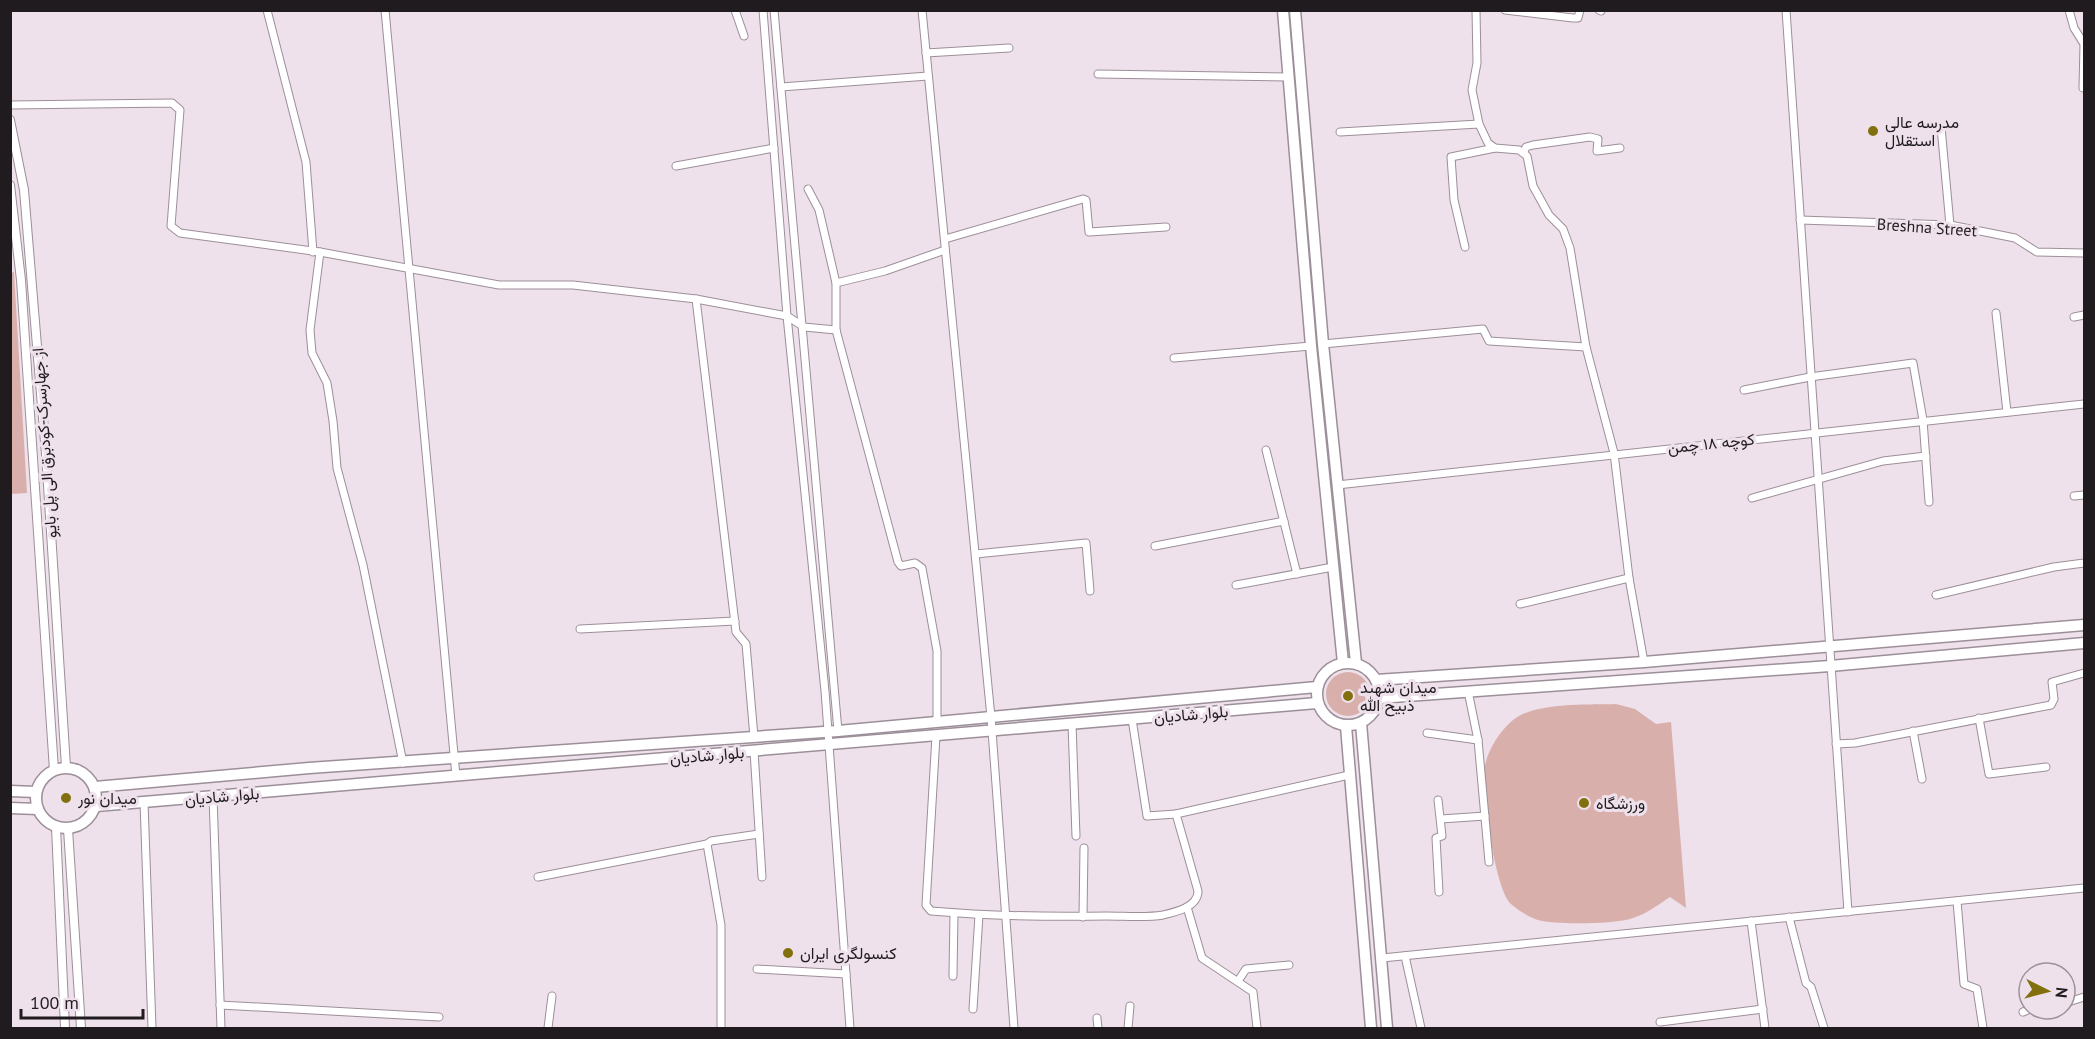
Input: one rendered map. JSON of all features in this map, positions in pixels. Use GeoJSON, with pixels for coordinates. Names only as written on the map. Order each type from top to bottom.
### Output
{"type":"FeatureCollection","features":[{"type":"Feature","properties":{"kind":"main road"},"geometry":{"type":"LineString","coordinates":[[1283,10],[1311,346],[1343,663]]}},
{"type":"Feature","properties":{"kind":"main road"},"geometry":{"type":"LineString","coordinates":[[1295,10],[1323,344],[1356,663]]}},
{"type":"Feature","properties":{"kind":"main road"},"geometry":{"type":"LineString","coordinates":[[1376,680],[1644,662],[2085,625]]}},
{"type":"Feature","properties":{"kind":"main road"},"geometry":{"type":"LineString","coordinates":[[1379,698],[1830,666],[2085,643]]}},
{"type":"Feature","properties":{"kind":"main road"},"geometry":{"type":"LineString","coordinates":[[1343,663],[1356,663],[1368,670],[1376,680],[1379,698],[1370,717],[1361,723],[1346,726],[1328,719],[1317,704],[1317,687],[1326,671],[1343,663]]}},
{"type":"Feature","properties":{"kind":"main road","name":"بلوار شادیان"},"geometry":{"type":"LineString","coordinates":[[95,787],[309,768],[833,731],[1317,687]]}},
{"type":"Feature","properties":{"kind":"main road","name":"بلوار شادیان"},"geometry":{"type":"LineString","coordinates":[[96,806],[1317,704]]}},
{"type":"Feature","properties":{"kind":"main road"},"geometry":{"type":"LineString","coordinates":[[1361,723],[1387,1029]]}},
{"type":"Feature","properties":{"kind":"main road"},"geometry":{"type":"LineString","coordinates":[[1346,726],[1371,1029]]}},
{"type":"Feature","properties":{"kind":"main road"},"geometry":{"type":"LineString","coordinates":[[66,767],[84,773],[95,787],[96,806],[90,818],[68,829],[56,827],[45,820],[38,809],[36,792],[42,779],[54,770],[66,767]]}},
{"type":"Feature","properties":{"kind":"main road"},"geometry":{"type":"LineString","coordinates":[[10,791],[36,792]]}},
{"type":"Feature","properties":{"kind":"main road"},"geometry":{"type":"LineString","coordinates":[[10,808],[38,809]]}},
{"type":"Feature","properties":{"kind":"street"},"geometry":{"type":"LineString","coordinates":[[267,10],[306,162],[317,252],[310,330],[312,353],[327,383],[337,468],[363,565],[403,763]]}},
{"type":"Feature","properties":{"kind":"street"},"geometry":{"type":"LineString","coordinates":[[385,10],[411,269],[456,776]]}},
{"type":"Feature","properties":{"kind":"street"},"geometry":{"type":"LineString","coordinates":[[735,10],[744,36]]}},
{"type":"Feature","properties":{"kind":"street"},"geometry":{"type":"LineString","coordinates":[[763,10],[787,316],[833,731]]}},
{"type":"Feature","properties":{"kind":"street"},"geometry":{"type":"LineString","coordinates":[[774,10],[804,327],[833,731],[829,745],[850,1029]]}},
{"type":"Feature","properties":{"kind":"street"},"geometry":{"type":"LineString","coordinates":[[922,10],[992,717],[1004,916],[1014,1029]]}},
{"type":"Feature","properties":{"kind":"street"},"geometry":{"type":"LineString","coordinates":[[1476,10],[1477,63],[1472,90],[1479,124],[1488,143],[1495,148]]}},
{"type":"Feature","properties":{"kind":"street"},"geometry":{"type":"LineString","coordinates":[[1504,10],[1578,18],[1580,10]]}},
{"type":"Feature","properties":{"kind":"street"},"geometry":{"type":"LineString","coordinates":[[1786,10],[1813,432],[1848,912]]}},
{"type":"Feature","properties":{"kind":"street"},"geometry":{"type":"LineString","coordinates":[[2069,10],[2074,28],[2084,44],[2083,88]]}},
{"type":"Feature","properties":{"kind":"street"},"geometry":{"type":"LineString","coordinates":[[926,53],[1009,48]]}},
{"type":"Feature","properties":{"kind":"street"},"geometry":{"type":"LineString","coordinates":[[1098,74],[1290,77]]}},
{"type":"Feature","properties":{"kind":"street"},"geometry":{"type":"LineString","coordinates":[[781,87],[928,76]]}},
{"type":"Feature","properties":{"kind":"street"},"geometry":{"type":"LineString","coordinates":[[10,105],[172,103],[178,105],[180,110],[171,226],[173,230],[317,252],[499,285],[573,285],[696,299],[787,316],[804,327],[836,330]]}},
{"type":"Feature","properties":{"kind":"street","name":"از جهارسرک-کودبرق الی پل بایو"},"geometry":{"type":"LineString","coordinates":[[10,120],[24,190],[46,454],[66,767]]}},
{"type":"Feature","properties":{"kind":"street"},"geometry":{"type":"LineString","coordinates":[[1340,132],[1479,124]]}},
{"type":"Feature","properties":{"kind":"street"},"geometry":{"type":"LineString","coordinates":[[1941,128],[1950,225]]}},
{"type":"Feature","properties":{"kind":"street"},"geometry":{"type":"LineString","coordinates":[[1524,152],[1526,147],[1533,145],[1590,137],[1598,139],[1597,151],[1620,148]]}},
{"type":"Feature","properties":{"kind":"street"},"geometry":{"type":"LineString","coordinates":[[676,166],[774,148]]}},
{"type":"Feature","properties":{"kind":"street"},"geometry":{"type":"LineString","coordinates":[[1465,247],[1454,200],[1451,157],[1495,148],[1524,152],[1527,156],[1533,186],[1549,215],[1563,229],[1570,248],[1586,347],[1614,453],[1629,578],[1644,662]]}},
{"type":"Feature","properties":{"kind":"street","name":"از جهارسرک-کودبرق الی پل بایو"},"geometry":{"type":"LineString","coordinates":[[10,185],[54,770]]}},
{"type":"Feature","properties":{"kind":"street"},"geometry":{"type":"LineString","coordinates":[[808,189],[819,210],[836,283],[836,330],[898,562],[901,566],[915,563],[922,568],[937,651],[937,722]]}},
{"type":"Feature","properties":{"kind":"street"},"geometry":{"type":"LineString","coordinates":[[945,239],[1084,199],[1089,232],[1166,227]]}},
{"type":"Feature","properties":{"kind":"street","name":"Breshna Street"},"geometry":{"type":"LineString","coordinates":[[1800,220],[1950,225],[2015,238],[2037,252],[2085,254]]}},
{"type":"Feature","properties":{"kind":"street"},"geometry":{"type":"LineString","coordinates":[[836,283],[885,271],[945,250]]}},
{"type":"Feature","properties":{"kind":"street"},"geometry":{"type":"LineString","coordinates":[[696,299],[735,621],[737,634],[746,644],[754,737]]}},
{"type":"Feature","properties":{"kind":"street"},"geometry":{"type":"LineString","coordinates":[[1996,313],[2007,412]]}},
{"type":"Feature","properties":{"kind":"street"},"geometry":{"type":"LineString","coordinates":[[2074,317],[2085,315]]}},
{"type":"Feature","properties":{"kind":"street"},"geometry":{"type":"LineString","coordinates":[[1323,344],[1483,329],[1489,341],[1586,347]]}},
{"type":"Feature","properties":{"kind":"street"},"geometry":{"type":"LineString","coordinates":[[1174,358],[1311,346]]}},
{"type":"Feature","properties":{"kind":"street"},"geometry":{"type":"LineString","coordinates":[[1744,390],[1810,377],[1913,363],[1923,420],[1929,502]]}},
{"type":"Feature","properties":{"kind":"street","name":"كوچه ١٨ چمن"},"geometry":{"type":"LineString","coordinates":[[1337,485],[1614,453],[2085,404]]}},
{"type":"Feature","properties":{"kind":"street"},"geometry":{"type":"LineString","coordinates":[[1266,450],[1297,574]]}},
{"type":"Feature","properties":{"kind":"street"},"geometry":{"type":"LineString","coordinates":[[1752,498],[1817,482],[1882,461],[1926,456]]}},
{"type":"Feature","properties":{"kind":"street"},"geometry":{"type":"LineString","coordinates":[[2074,496],[2085,495]]}},
{"type":"Feature","properties":{"kind":"street"},"geometry":{"type":"LineString","coordinates":[[1155,546],[1284,521]]}},
{"type":"Feature","properties":{"kind":"street"},"geometry":{"type":"LineString","coordinates":[[975,555],[1086,543],[1090,591]]}},
{"type":"Feature","properties":{"kind":"street"},"geometry":{"type":"LineString","coordinates":[[1936,595],[2054,567],[2085,563]]}},
{"type":"Feature","properties":{"kind":"street"},"geometry":{"type":"LineString","coordinates":[[1236,585],[1333,567]]}},
{"type":"Feature","properties":{"kind":"street"},"geometry":{"type":"LineString","coordinates":[[1520,604],[1629,578]]}},
{"type":"Feature","properties":{"kind":"street"},"geometry":{"type":"LineString","coordinates":[[580,629],[735,621]]}},
{"type":"Feature","properties":{"kind":"street"},"geometry":{"type":"LineString","coordinates":[[1836,744],[1855,743],[2051,705],[2054,699],[2052,682],[2085,673]]}},
{"type":"Feature","properties":{"kind":"street"},"geometry":{"type":"LineString","coordinates":[[1468,691],[1478,740],[1489,862]]}},
{"type":"Feature","properties":{"kind":"street"},"geometry":{"type":"LineString","coordinates":[[1979,718],[1989,774],[2046,767]]}},
{"type":"Feature","properties":{"kind":"street"},"geometry":{"type":"LineString","coordinates":[[1132,719],[1147,816],[1176,814],[1349,775]]}},
{"type":"Feature","properties":{"kind":"street"},"geometry":{"type":"LineString","coordinates":[[1072,724],[1076,836]]}},
{"type":"Feature","properties":{"kind":"street"},"geometry":{"type":"LineString","coordinates":[[1913,731],[1922,779]]}},
{"type":"Feature","properties":{"kind":"street"},"geometry":{"type":"LineString","coordinates":[[1427,733],[1478,740]]}},
{"type":"Feature","properties":{"kind":"street"},"geometry":{"type":"LineString","coordinates":[[936,736],[926,905],[931,911],[1004,916],[1083,917],[1161,915],[1187,907],[1197,898],[1198,891],[1176,814]]}},
{"type":"Feature","properties":{"kind":"street"},"geometry":{"type":"LineString","coordinates":[[754,751],[762,877]]}},
{"type":"Feature","properties":{"kind":"street"},"geometry":{"type":"LineString","coordinates":[[213,796],[221,1029]]}},
{"type":"Feature","properties":{"kind":"street"},"geometry":{"type":"LineString","coordinates":[[1438,800],[1442,836],[1436,838],[1439,892]]}},
{"type":"Feature","properties":{"kind":"street"},"geometry":{"type":"LineString","coordinates":[[144,802],[152,1029]]}},
{"type":"Feature","properties":{"kind":"street"},"geometry":{"type":"LineString","coordinates":[[1441,819],[1485,816]]}},
{"type":"Feature","properties":{"kind":"street"},"geometry":{"type":"LineString","coordinates":[[56,827],[65,1029]]}},
{"type":"Feature","properties":{"kind":"street"},"geometry":{"type":"LineString","coordinates":[[68,829],[81,1029]]}},
{"type":"Feature","properties":{"kind":"street"},"geometry":{"type":"LineString","coordinates":[[538,877],[707,844],[711,841],[759,834]]}},
{"type":"Feature","properties":{"kind":"street"},"geometry":{"type":"LineString","coordinates":[[707,844],[721,925],[721,1029]]}},
{"type":"Feature","properties":{"kind":"street"},"geometry":{"type":"LineString","coordinates":[[1083,917],[1084,848]]}},
{"type":"Feature","properties":{"kind":"street"},"geometry":{"type":"LineString","coordinates":[[1382,958],[2085,888]]}},
{"type":"Feature","properties":{"kind":"street"},"geometry":{"type":"LineString","coordinates":[[1957,901],[1964,984],[1977,989],[1983,1029]]}},
{"type":"Feature","properties":{"kind":"street"},"geometry":{"type":"LineString","coordinates":[[1187,907],[1202,958],[1253,992],[1257,1029]]}},
{"type":"Feature","properties":{"kind":"street"},"geometry":{"type":"LineString","coordinates":[[953,976],[954,913]]}},
{"type":"Feature","properties":{"kind":"street"},"geometry":{"type":"LineString","coordinates":[[973,1009],[979,915]]}},
{"type":"Feature","properties":{"kind":"street"},"geometry":{"type":"LineString","coordinates":[[1789,918],[1806,983],[1811,987],[1824,1029]]}},
{"type":"Feature","properties":{"kind":"street"},"geometry":{"type":"LineString","coordinates":[[1751,921],[1766,1029]]}},
{"type":"Feature","properties":{"kind":"street"},"geometry":{"type":"LineString","coordinates":[[1405,956],[1420,1029]]}},
{"type":"Feature","properties":{"kind":"street"},"geometry":{"type":"LineString","coordinates":[[1238,981],[1246,969],[1289,965]]}},
{"type":"Feature","properties":{"kind":"street"},"geometry":{"type":"LineString","coordinates":[[757,969],[846,974]]}},
{"type":"Feature","properties":{"kind":"street"},"geometry":{"type":"LineString","coordinates":[[548,1029],[552,996]]}},
{"type":"Feature","properties":{"kind":"street"},"geometry":{"type":"LineString","coordinates":[[220,1005],[439,1017]]}},
{"type":"Feature","properties":{"kind":"street"},"geometry":{"type":"LineString","coordinates":[[1128,1029],[1130,1006]]}},
{"type":"Feature","properties":{"kind":"street"},"geometry":{"type":"LineString","coordinates":[[1660,1022],[1763,1009]]}},
{"type":"Feature","properties":{"kind":"street"},"geometry":{"type":"LineString","coordinates":[[1096,1018],[1098,1029]]}},
{"type":"Feature","properties":{"kind":"shaded area"},"geometry":{"type":"Polygon","coordinates":[[[14,272],[27,493],[11,494],[10,273],[14,272]]]}},
{"type":"Feature","properties":{"kind":"shaded area"},"geometry":{"type":"Polygon","coordinates":[[[1348,672],[1357,673],[1364,678],[1369,685],[1369,703],[1364,710],[1357,715],[1348,716],[1339,715],[1332,710],[1327,703],[1326,694],[1327,685],[1332,678],[1339,673],[1348,672]]]}},
{"type":"Feature","properties":{"kind":"shaded area"},"geometry":{"type":"Polygon","coordinates":[[[1616,704],[1635,709],[1656,724],[1671,722],[1686,908],[1670,897],[1640,915],[1622,921],[1570,923],[1535,919],[1511,904],[1499,879],[1490,838],[1485,796],[1485,766],[1489,753],[1504,729],[1523,714],[1548,707],[1616,704]]]}},
{"type":"Feature","properties":{"kind":"place","name":"مدرسه عالی استقلال"},"geometry":{"type":"Point","coordinates":[1873,131]}},
{"type":"Feature","properties":{"kind":"place","name":"میدان شهید ذبیح الله"},"geometry":{"type":"Point","coordinates":[1348,696]}},
{"type":"Feature","properties":{"kind":"place","name":"میدان نور"},"geometry":{"type":"Point","coordinates":[66,798]}},
{"type":"Feature","properties":{"kind":"place","name":"ورزشگاه"},"geometry":{"type":"Point","coordinates":[1584,803]}},
{"type":"Feature","properties":{"kind":"place","name":"کنسولگری ایران"},"geometry":{"type":"Point","coordinates":[788,953]}}]}
